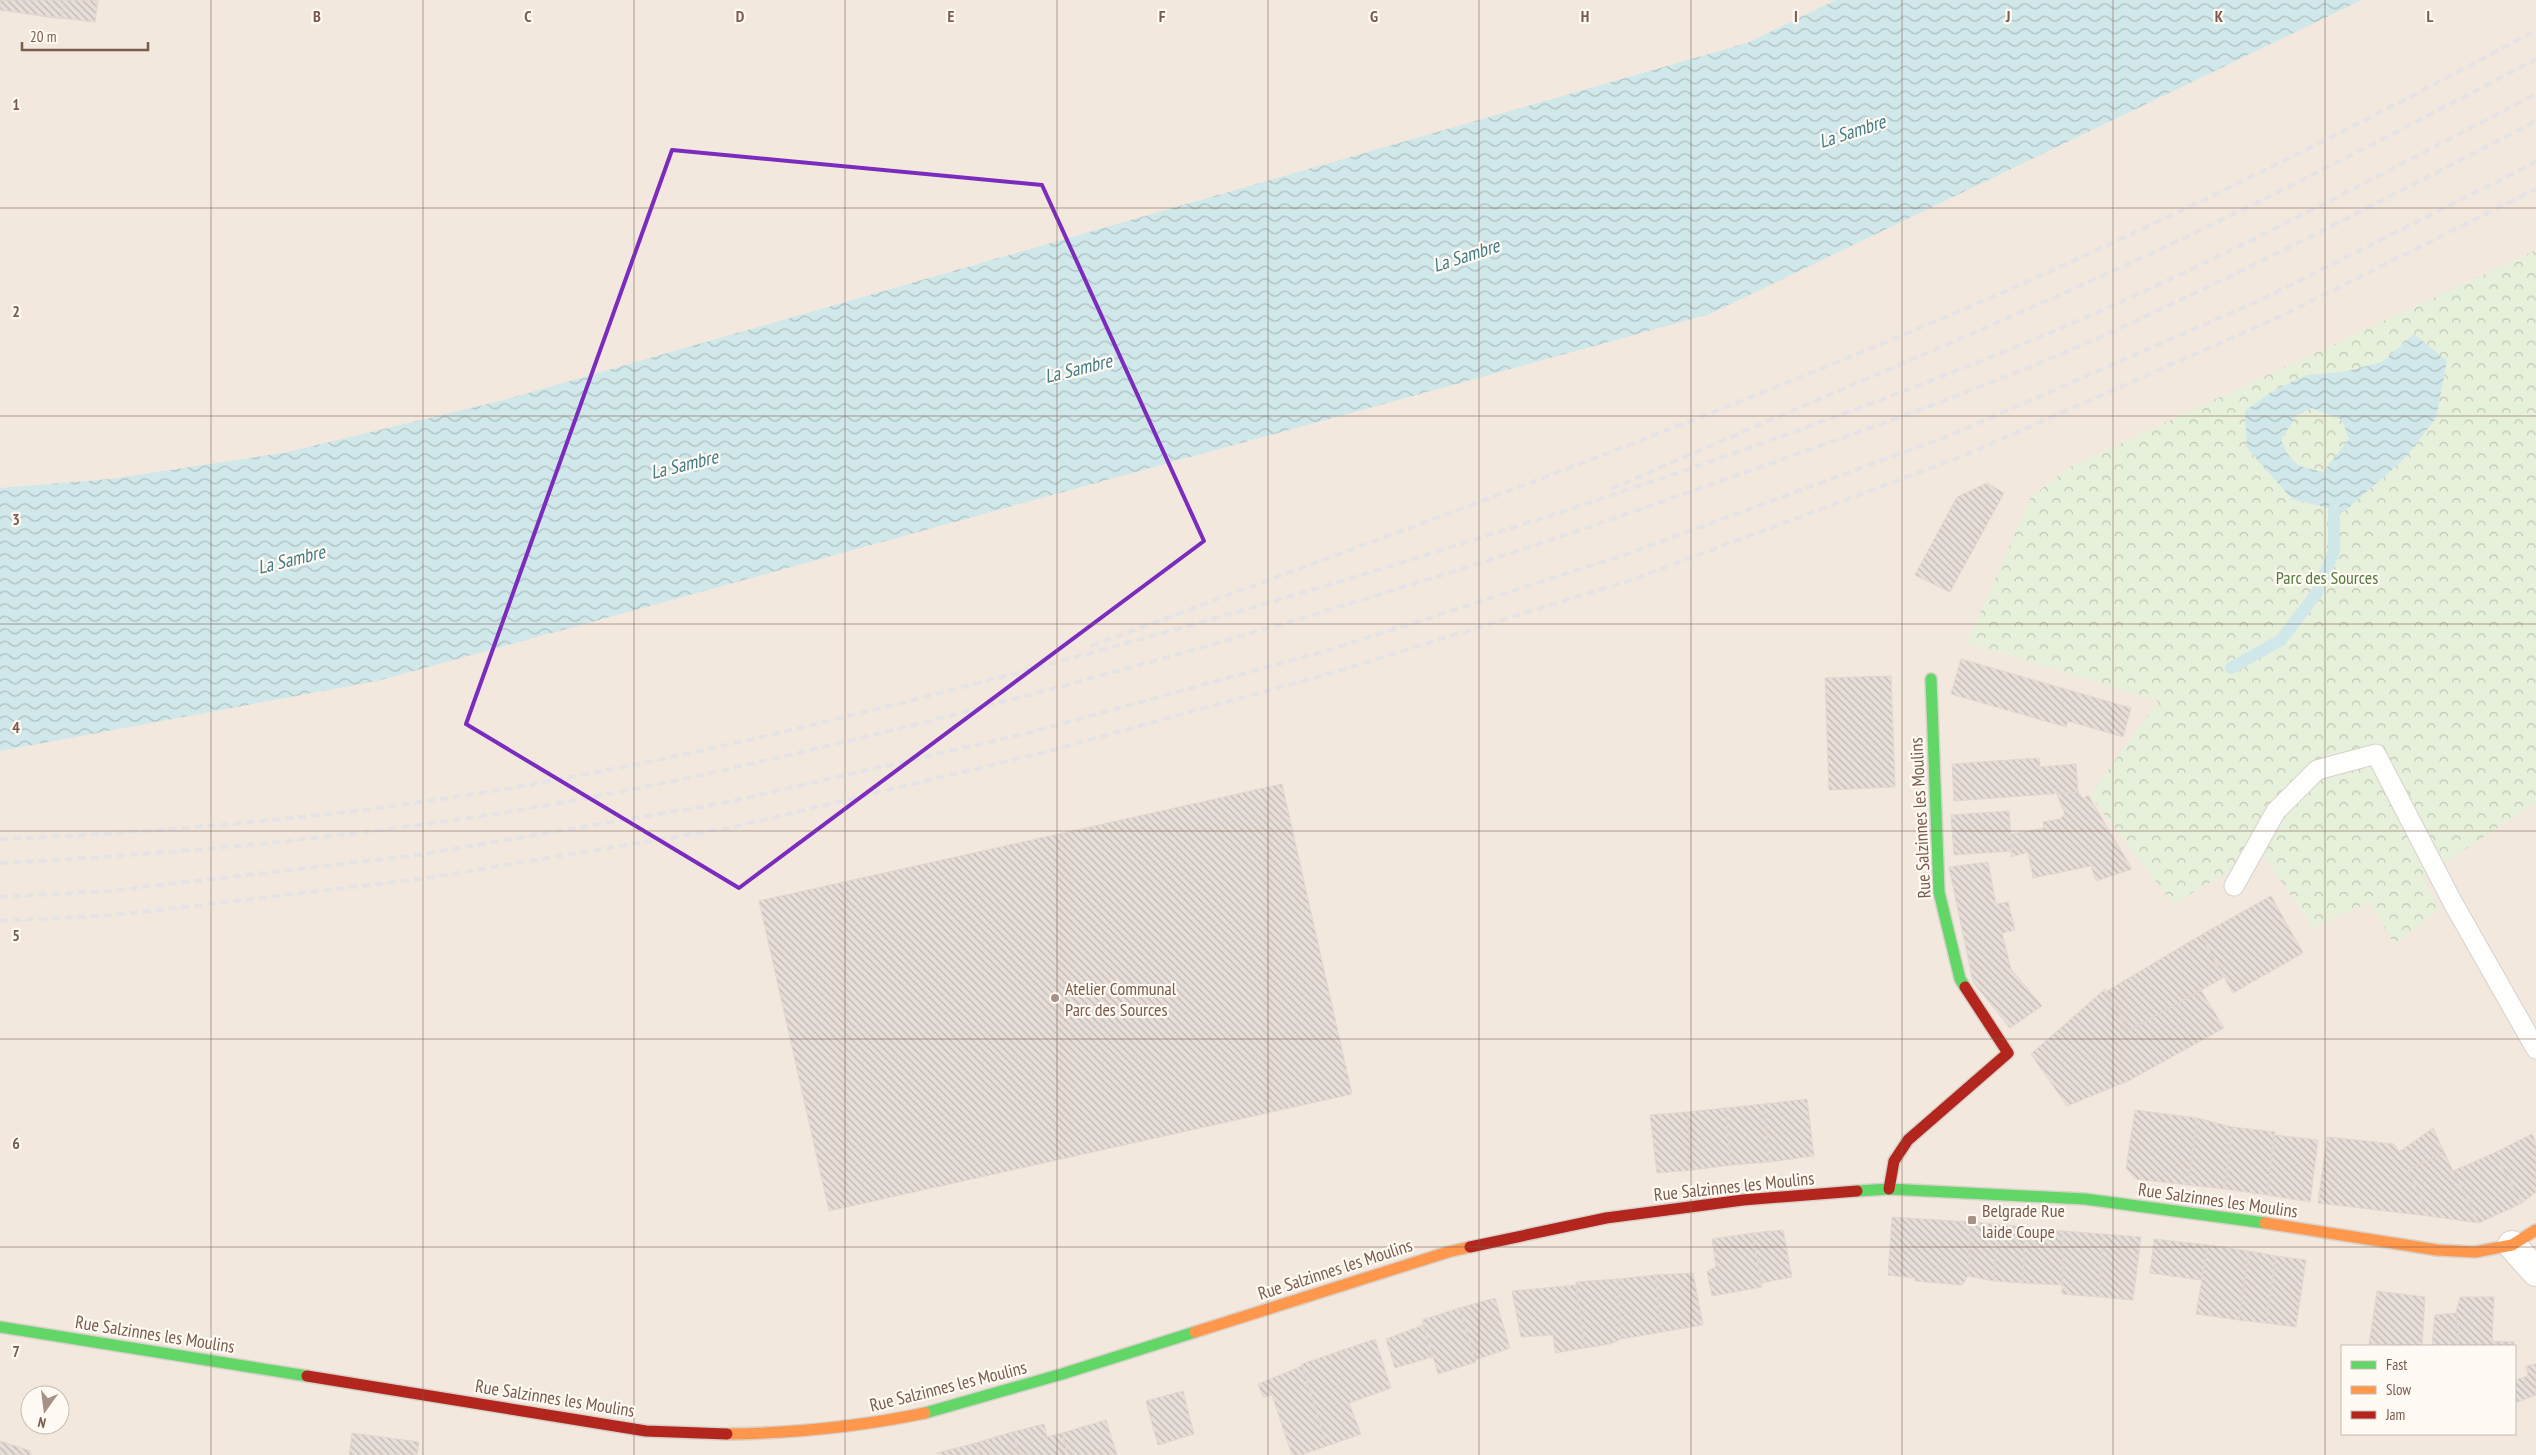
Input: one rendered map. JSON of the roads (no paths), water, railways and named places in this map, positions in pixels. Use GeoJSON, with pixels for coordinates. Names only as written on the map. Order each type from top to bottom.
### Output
{"type":"FeatureCollection","features":[{"type":"Feature","properties":{"kind":"street","name":"Rue Salzinnes les Moulins"},"geometry":{"type":"LineString","coordinates":[[1889,1189],[1894,1161],[1908,1140],[2008,1053],[1960,979],[1939,892],[1931,679]]}},
{"type":"Feature","properties":{"kind":"street","name":"Rue Salzinnes les Moulins"},"geometry":{"type":"LineString","coordinates":[[0,1327],[646,1431],[708,1434],[792,1433],[867,1424],[940,1410],[1062,1374],[1448,1252],[1606,1218],[1743,1200],[1889,1189],[2085,1199],[2253,1221],[2437,1250],[2476,1252],[2512,1245],[2536,1230]]}},
{"type":"Feature","properties":{"kind":"street"},"geometry":{"type":"LineString","coordinates":[[2512,1245],[2536,1272]]}},
{"type":"Feature","properties":{"kind":"lane"},"geometry":{"type":"LineString","coordinates":[[2234,886],[2276,811],[2317,770],[2376,754],[2453,903],[2536,1049]]}},
{"type":"Feature","properties":{"kind":"water","name":"La Sambre"},"geometry":{"type":"Polygon","coordinates":[[[1836,0],[2362,0],[1710,314],[377,681],[0,751],[0,488],[111,479],[288,452],[504,400],[1747,43],[1836,0]]]}},
{"type":"Feature","properties":{"kind":"water"},"geometry":{"type":"Polygon","coordinates":[[[2414,334],[2447,361],[2436,418],[2405,458],[2344,512],[2292,499],[2247,448],[2245,411],[2271,392],[2306,375],[2343,372],[2382,362],[2414,334]],[[2312,408],[2297,415],[2281,440],[2288,455],[2301,466],[2323,472],[2349,439],[2342,420],[2312,408]]]}},
{"type":"Feature","properties":{"kind":"waterway"},"geometry":{"type":"LineString","coordinates":[[2231,668],[2281,640],[2316,594],[2334,552],[2334,509]]}},
{"type":"Feature","properties":{"kind":"railway"},"geometry":{"type":"LineString","coordinates":[[1091,646],[1609,453],[1917,329],[2075,260],[2230,187],[2384,110],[2536,30]]}},
{"type":"Feature","properties":{"kind":"railway"},"geometry":{"type":"LineString","coordinates":[[1611,489],[1965,337],[2140,259],[2310,176],[2536,59]]}},
{"type":"Feature","properties":{"kind":"railway"},"geometry":{"type":"LineString","coordinates":[[0,839],[144,831],[287,818],[430,801],[572,777],[773,734],[906,702],[1178,629],[1322,587],[1466,543],[1680,472],[1836,416],[1991,357],[2093,314],[2205,262],[2316,208],[2536,94]]}},
{"type":"Feature","properties":{"kind":"railway"},"geometry":{"type":"LineString","coordinates":[[0,863],[144,854],[287,841],[429,824],[571,801],[709,773],[937,719],[1227,640],[1496,558],[1638,510],[1985,385],[2105,335],[2214,284],[2536,121]]}},
{"type":"Feature","properties":{"kind":"railway"},"geometry":{"type":"LineString","coordinates":[[0,897],[109,891],[419,855],[729,802],[1032,732],[1329,650],[1627,554],[1951,435],[2265,298],[2536,162]]}},
{"type":"Feature","properties":{"kind":"railway"},"geometry":{"type":"LineString","coordinates":[[0,921],[115,915],[421,879],[729,828],[1038,754],[1335,672],[1634,579],[1963,456],[2281,316],[2536,189]]}},
{"type":"Feature","properties":{"kind":"place","name":"Atelier Communal Parc des Sources"},"geometry":{"type":"Point","coordinates":[1055,998]}},
{"type":"Feature","properties":{"kind":"place","name":"Belgrade Rue laide Coupe"},"geometry":{"type":"Point","coordinates":[1972,1220]}},
{"type":"Feature","properties":{"kind":"park label","name":"Parc des Sources"},"geometry":{"type":"Point","coordinates":[2327,577]}}]}
